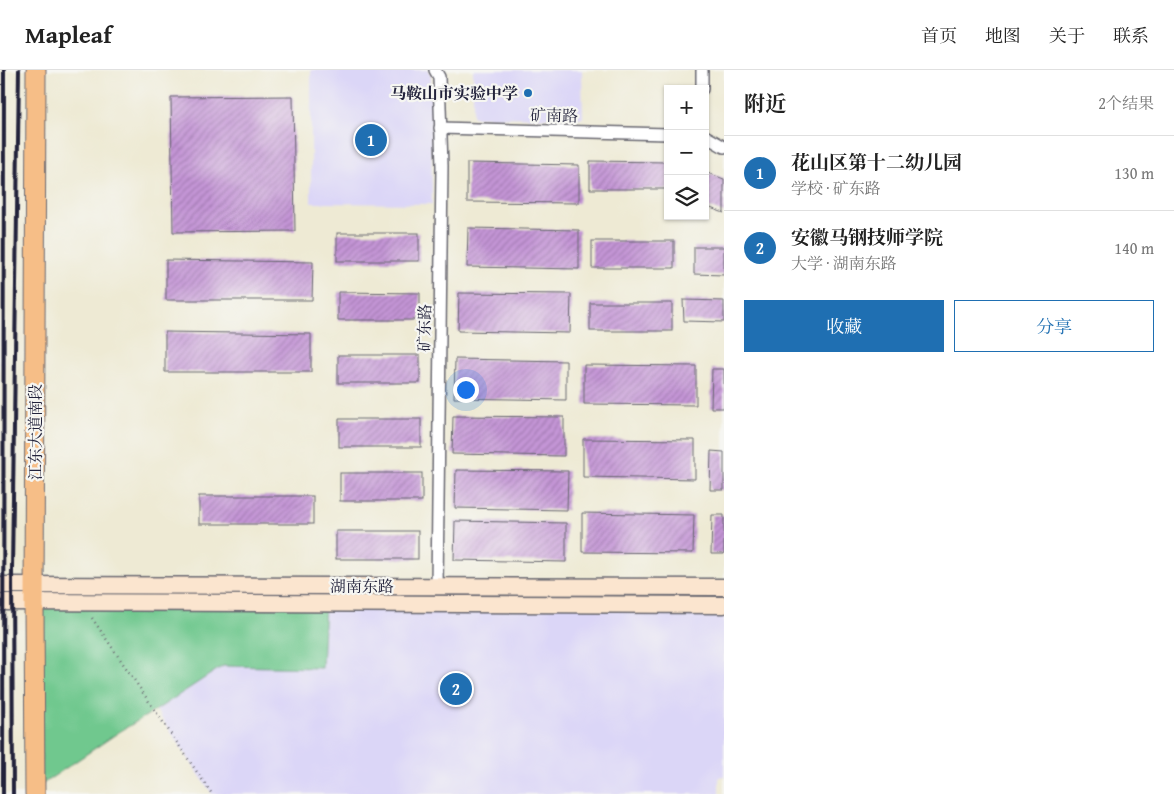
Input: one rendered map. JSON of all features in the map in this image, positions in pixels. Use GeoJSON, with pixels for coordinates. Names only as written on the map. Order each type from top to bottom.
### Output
{"type":"FeatureCollection","features":[{"type":"Feature","properties":{"kind":"main road","name":"江东大道南段"},"geometry":{"type":"LineString","coordinates":[[35,794],[36,70]]}},
{"type":"Feature","properties":{"kind":"main road","name":"湖南东路"},"geometry":{"type":"LineString","coordinates":[[0,585],[724,586]]}},
{"type":"Feature","properties":{"kind":"main road"},"geometry":{"type":"LineString","coordinates":[[0,602],[724,605]]}},
{"type":"Feature","properties":{"kind":"street","name":"矿东路"},"geometry":{"type":"LineString","coordinates":[[435,70],[439,77],[442,166],[438,586]]}},
{"type":"Feature","properties":{"kind":"street"},"geometry":{"type":"LineString","coordinates":[[702,70],[702,85]]}},
{"type":"Feature","properties":{"kind":"street","name":"矿南路"},"geometry":{"type":"LineString","coordinates":[[440,128],[664,134]]}},
{"type":"Feature","properties":{"kind":"street"},"geometry":{"type":"LineString","coordinates":[[709,138],[724,147]]}},
{"type":"Feature","properties":{"kind":"path"},"geometry":{"type":"LineString","coordinates":[[81,602],[212,794]]}},
{"type":"Feature","properties":{"kind":"shaded area"},"geometry":{"type":"Polygon","coordinates":[[[311,70],[428,70],[431,76],[432,204],[311,203],[311,70]]]}},
{"type":"Feature","properties":{"kind":"shaded area","name":"马鞍山市实验中学"},"geometry":{"type":"Polygon","coordinates":[[[473,70],[582,70],[583,118],[473,117],[473,70]]]}},
{"type":"Feature","properties":{"kind":"shaded area"},"geometry":{"type":"Polygon","coordinates":[[[325,603],[724,605],[724,776],[719,777],[719,794],[212,794],[156,710],[223,666],[322,668],[325,603]]]}},
{"type":"Feature","properties":{"kind":"green space"},"geometry":{"type":"Polygon","coordinates":[[[325,603],[322,668],[223,666],[119,732],[41,785],[40,606],[325,603]]]}},
{"type":"Feature","properties":{"kind":"building"},"geometry":{"type":"Polygon","coordinates":[[[293,96],[295,231],[173,232],[171,97],[293,96]]]}},
{"type":"Feature","properties":{"kind":"building"},"geometry":{"type":"Polygon","coordinates":[[[590,161],[664,162],[664,189],[590,189],[590,161]]]}},
{"type":"Feature","properties":{"kind":"building"},"geometry":{"type":"Polygon","coordinates":[[[467,163],[579,165],[579,203],[467,202],[467,163]]]}},
{"type":"Feature","properties":{"kind":"building"},"geometry":{"type":"Polygon","coordinates":[[[709,173],[724,179],[724,213],[709,207],[709,173]]]}},
{"type":"Feature","properties":{"kind":"building"},"geometry":{"type":"Polygon","coordinates":[[[468,228],[579,230],[579,269],[467,267],[468,228]]]}},
{"type":"Feature","properties":{"kind":"building"},"geometry":{"type":"Polygon","coordinates":[[[337,233],[419,233],[419,261],[337,261],[337,233]]]}},
{"type":"Feature","properties":{"kind":"building"},"geometry":{"type":"Polygon","coordinates":[[[592,241],[674,241],[674,268],[592,268],[592,241]]]}},
{"type":"Feature","properties":{"kind":"building"},"geometry":{"type":"Polygon","coordinates":[[[694,247],[724,247],[724,275],[694,274],[694,247]]]}},
{"type":"Feature","properties":{"kind":"building"},"geometry":{"type":"Polygon","coordinates":[[[166,260],[313,262],[312,300],[166,300],[166,260]]]}},
{"type":"Feature","properties":{"kind":"building"},"geometry":{"type":"Polygon","coordinates":[[[338,292],[420,293],[420,320],[338,320],[338,292]]]}},
{"type":"Feature","properties":{"kind":"building"},"geometry":{"type":"Polygon","coordinates":[[[459,293],[571,294],[570,333],[458,331],[459,293]]]}},
{"type":"Feature","properties":{"kind":"building"},"geometry":{"type":"Polygon","coordinates":[[[683,300],[724,301],[724,322],[684,321],[683,300]]]}},
{"type":"Feature","properties":{"kind":"building"},"geometry":{"type":"Polygon","coordinates":[[[590,303],[672,303],[672,331],[590,331],[590,303]]]}},
{"type":"Feature","properties":{"kind":"building"},"geometry":{"type":"Polygon","coordinates":[[[165,332],[311,334],[311,372],[165,372],[165,332]]]}},
{"type":"Feature","properties":{"kind":"building"},"geometry":{"type":"Polygon","coordinates":[[[338,355],[420,355],[420,383],[338,383],[338,355]]]}},
{"type":"Feature","properties":{"kind":"building"},"geometry":{"type":"Polygon","coordinates":[[[455,359],[566,361],[566,400],[454,398],[455,359]]]}},
{"type":"Feature","properties":{"kind":"building"},"geometry":{"type":"Polygon","coordinates":[[[584,365],[696,366],[696,405],[584,404],[584,365]]]}},
{"type":"Feature","properties":{"kind":"building"},"geometry":{"type":"Polygon","coordinates":[[[712,369],[724,369],[724,408],[711,408],[712,369]]]}},
{"type":"Feature","properties":{"kind":"building"},"geometry":{"type":"Polygon","coordinates":[[[453,416],[564,417],[564,456],[452,454],[453,416]]]}},
{"type":"Feature","properties":{"kind":"building"},"geometry":{"type":"Polygon","coordinates":[[[339,419],[421,419],[421,447],[339,447],[339,419]]]}},
{"type":"Feature","properties":{"kind":"building"},"geometry":{"type":"Polygon","coordinates":[[[583,439],[695,440],[695,479],[583,477],[583,439]]]}},
{"type":"Feature","properties":{"kind":"building"},"geometry":{"type":"Polygon","coordinates":[[[711,451],[724,452],[724,490],[710,490],[711,451]]]}},
{"type":"Feature","properties":{"kind":"building"},"geometry":{"type":"Polygon","coordinates":[[[456,470],[568,471],[567,510],[455,508],[456,470]]]}},
{"type":"Feature","properties":{"kind":"building"},"geometry":{"type":"Polygon","coordinates":[[[340,473],[422,473],[422,501],[340,501],[340,473]]]}},
{"type":"Feature","properties":{"kind":"building"},"geometry":{"type":"Polygon","coordinates":[[[199,496],[313,496],[313,524],[199,524],[199,496]]]}},
{"type":"Feature","properties":{"kind":"building"},"geometry":{"type":"Polygon","coordinates":[[[582,513],[694,515],[693,553],[582,552],[582,513]]]}},
{"type":"Feature","properties":{"kind":"building"},"geometry":{"type":"Polygon","coordinates":[[[712,515],[724,515],[724,554],[711,554],[712,515]]]}},
{"type":"Feature","properties":{"kind":"building"},"geometry":{"type":"Polygon","coordinates":[[[455,521],[566,523],[566,562],[454,560],[455,521]]]}},
{"type":"Feature","properties":{"kind":"building"},"geometry":{"type":"Polygon","coordinates":[[[336,531],[418,531],[418,559],[336,559],[336,531]]]}},
{"type":"Feature","properties":{"kind":"railway"},"geometry":{"type":"LineString","coordinates":[[3,794],[4,70]]}},
{"type":"Feature","properties":{"kind":"railway"},"geometry":{"type":"LineString","coordinates":[[13,794],[12,569],[19,70]]}},
{"type":"Feature","properties":{"kind":"place","name":"马鞍山市实验中学"},"geometry":{"type":"Point","coordinates":[528,93]}},
{"type":"Feature","properties":{"kind":"place","name":"花山区第十二幼儿园"},"geometry":{"type":"Point","coordinates":[371,140]}},
{"type":"Feature","properties":{"kind":"place","name":"安徽马钢技师学院"},"geometry":{"type":"Point","coordinates":[456,689]}}]}
